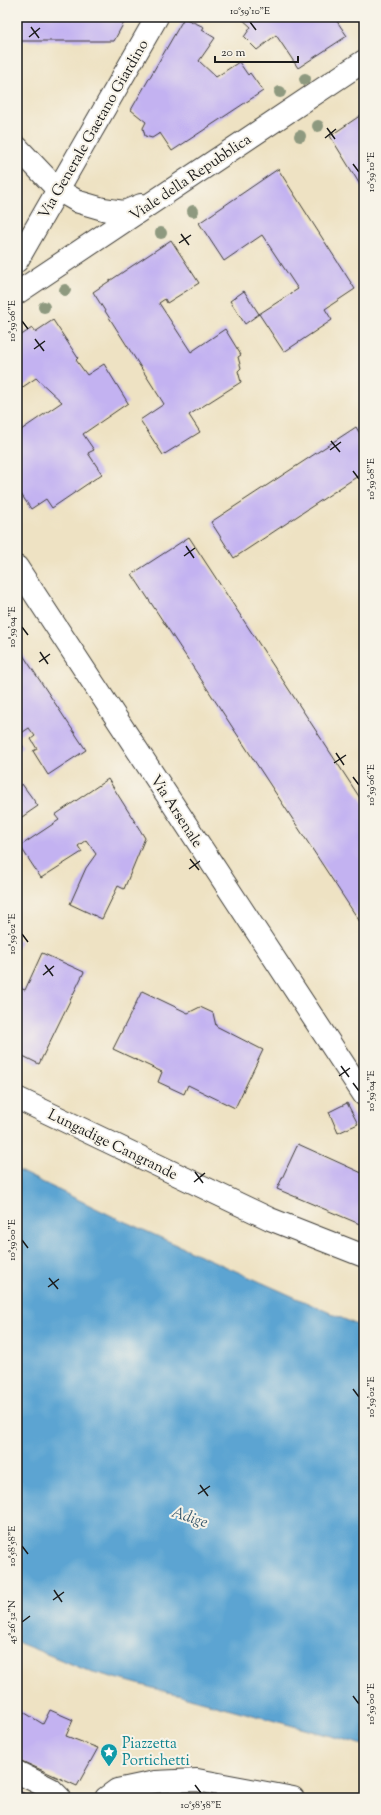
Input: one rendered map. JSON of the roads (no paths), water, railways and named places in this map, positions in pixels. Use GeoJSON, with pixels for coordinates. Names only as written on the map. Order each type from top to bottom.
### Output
{"type":"FeatureCollection","features":[{"type":"Feature","properties":{"kind":"street","name":"Via Generale Gaetano Giardino"},"geometry":{"type":"LineString","coordinates":[[17,261],[157,17]]}},
{"type":"Feature","properties":{"kind":"street","name":"Viale della Repubblica"},"geometry":{"type":"LineString","coordinates":[[17,293],[364,61]]}},
{"type":"Feature","properties":{"kind":"street"},"geometry":{"type":"LineString","coordinates":[[17,146],[58,190],[79,202],[103,209],[124,212],[155,200]]}},
{"type":"Feature","properties":{"kind":"street","name":"Via Arsenale"},"geometry":{"type":"LineString","coordinates":[[17,567],[364,1095]]}},
{"type":"Feature","properties":{"kind":"street","name":"Lungadige Cangrande"},"geometry":{"type":"LineString","coordinates":[[17,1098],[270,1219],[364,1256]]}},
{"type":"Feature","properties":{"kind":"street"},"geometry":{"type":"LineString","coordinates":[[17,1772],[51,1789],[60,1798]]}},
{"type":"Feature","properties":{"kind":"street"},"geometry":{"type":"LineString","coordinates":[[106,1798],[117,1790],[150,1790],[197,1780],[293,1798]]}},
{"type":"Feature","properties":{"kind":"water","name":"Adige"},"geometry":{"type":"Polygon","coordinates":[[[17,1170],[112,1216],[364,1328],[364,1745],[86,1670],[17,1642],[17,1170]]]}},
{"type":"Feature","properties":{"kind":"place","name":"Piazzetta Portichetti"},"geometry":{"type":"Point","coordinates":[109,1767]}}]}
